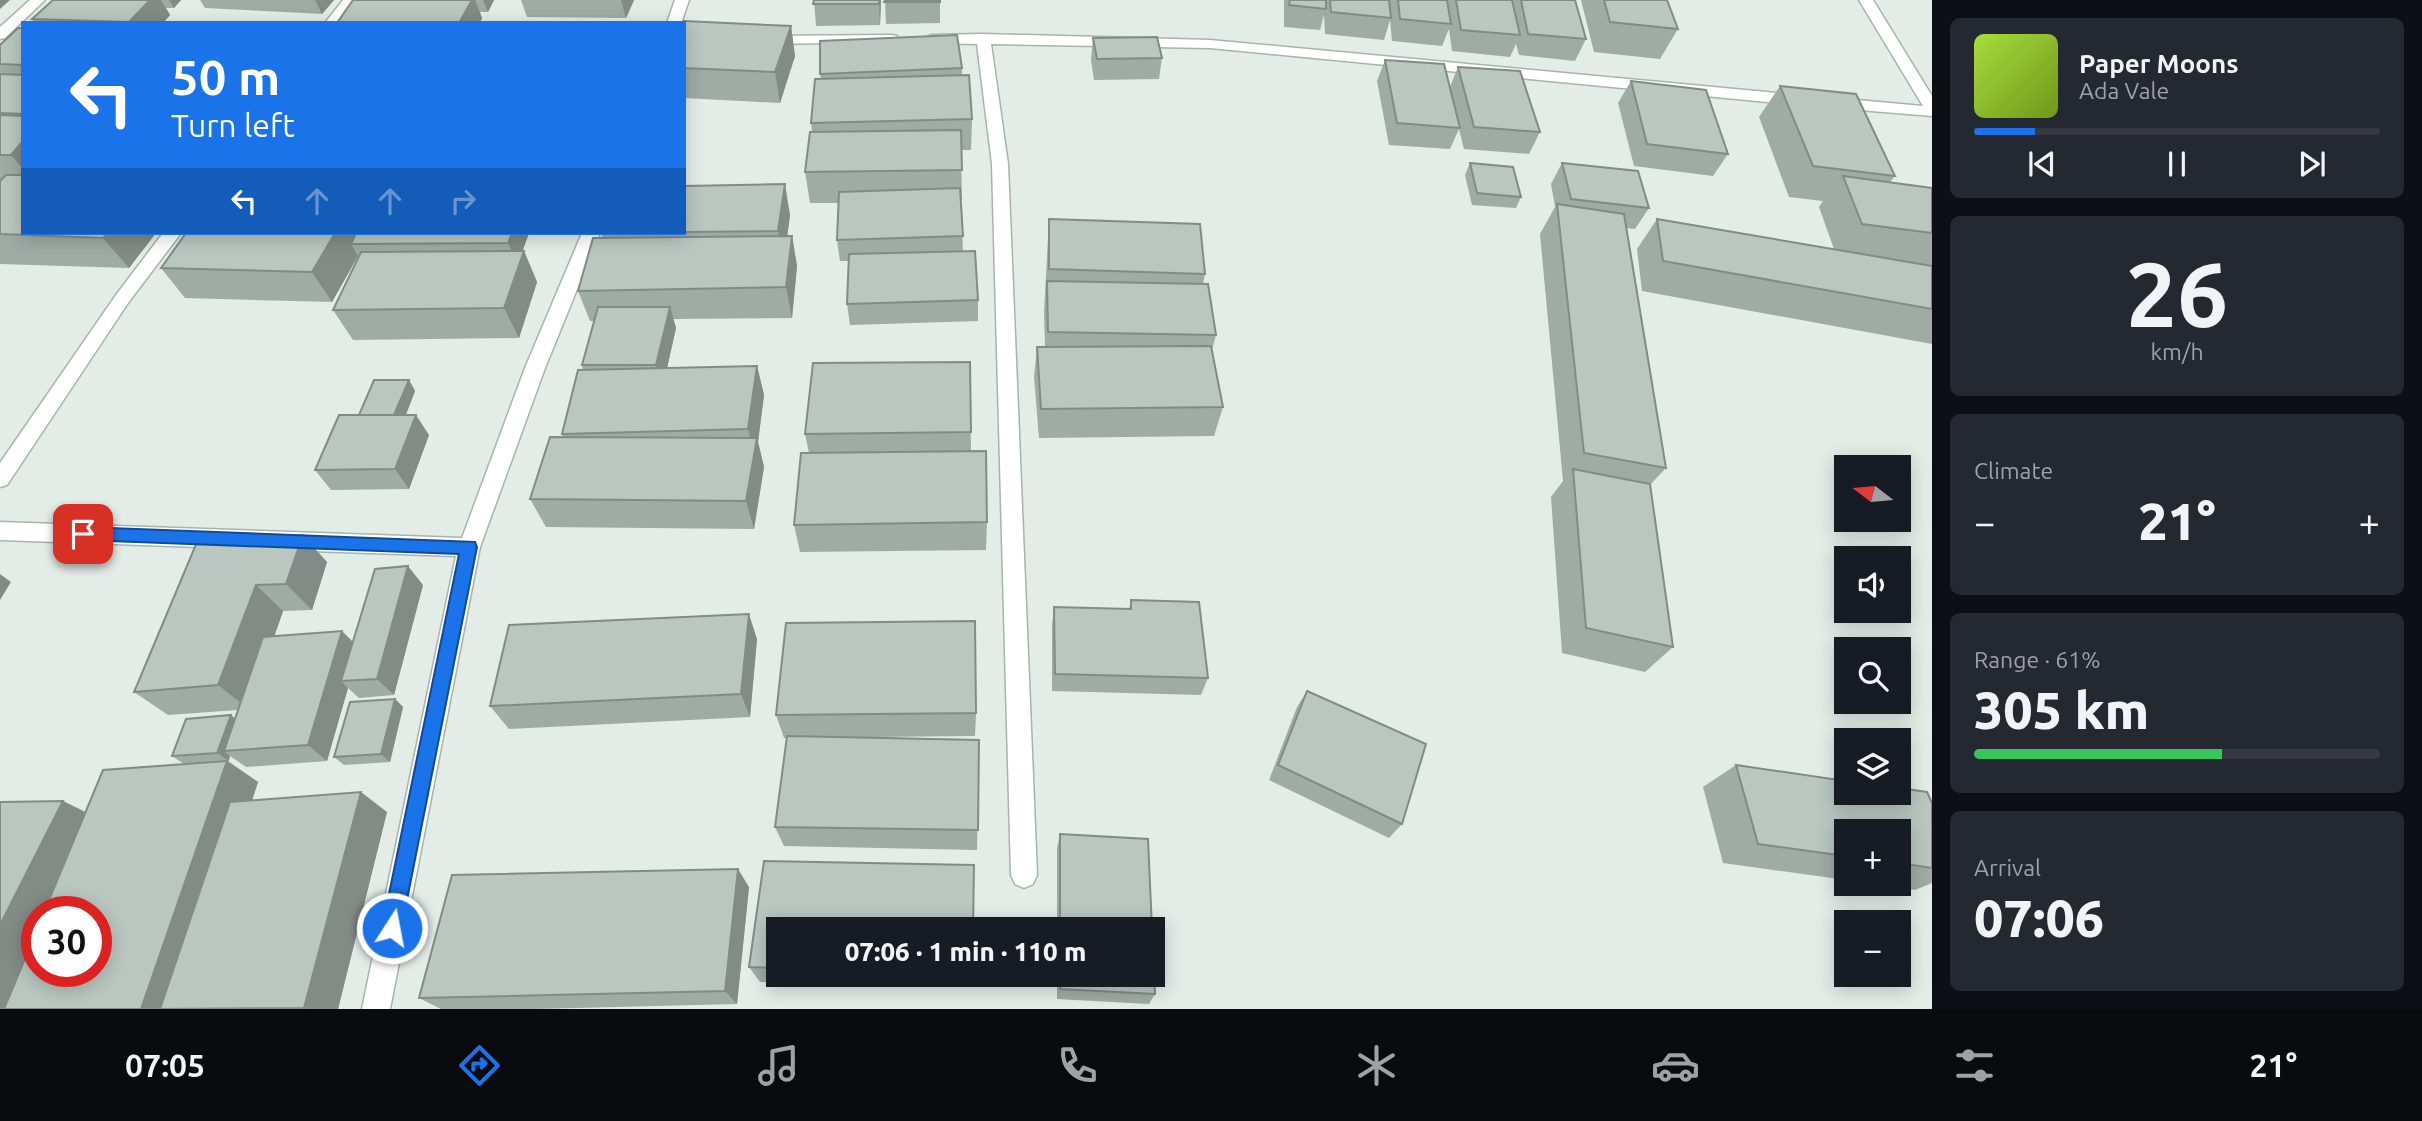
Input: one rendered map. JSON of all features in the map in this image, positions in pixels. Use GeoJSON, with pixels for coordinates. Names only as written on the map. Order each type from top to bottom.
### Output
{"type":"FeatureCollection","features":[{"type":"Feature","properties":{"kind":"street"},"geometry":{"type":"LineString","coordinates":[[0,36],[38,0]]}},
{"type":"Feature","properties":{"kind":"street"},"geometry":{"type":"LineString","coordinates":[[334,21],[350,0]]}},
{"type":"Feature","properties":{"kind":"street"},"geometry":{"type":"LineString","coordinates":[[675,21],[682,0]]}},
{"type":"Feature","properties":{"kind":"street"},"geometry":{"type":"LineString","coordinates":[[1866,0],[1932,109]]}},
{"type":"Feature","properties":{"kind":"street"},"geometry":{"type":"LineString","coordinates":[[751,40],[983,38],[1210,44],[1695,92],[1932,109]]}},
{"type":"Feature","properties":{"kind":"street"},"geometry":{"type":"LineString","coordinates":[[983,38],[1000,164],[1024,875]]}},
{"type":"Feature","properties":{"kind":"street"},"geometry":{"type":"LineString","coordinates":[[0,479],[122,299],[170,235]]}},
{"type":"Feature","properties":{"kind":"street"},"geometry":{"type":"LineString","coordinates":[[376,1009],[469,547],[535,368],[590,235]]}},
{"type":"Feature","properties":{"kind":"street"},"geometry":{"type":"LineString","coordinates":[[0,531],[469,547]]}},
{"type":"Feature","properties":{"kind":"building"},"geometry":{"type":"Polygon","coordinates":[[[53,0],[150,0],[130,21],[32,19],[53,0]]]}},
{"type":"Feature","properties":{"kind":"building"},"geometry":{"type":"Polygon","coordinates":[[[353,0],[472,0],[460,21],[338,21],[353,0]]]}},
{"type":"Feature","properties":{"kind":"building"},"geometry":{"type":"Polygon","coordinates":[[[814,0],[879,0],[879,4],[813,4],[814,0]]]}},
{"type":"Feature","properties":{"kind":"building"},"geometry":{"type":"Polygon","coordinates":[[[940,0],[940,2],[884,2],[940,0]]]}},
{"type":"Feature","properties":{"kind":"building"},"geometry":{"type":"Polygon","coordinates":[[[1290,0],[1326,0],[1326,9],[1289,5],[1290,0]]]}},
{"type":"Feature","properties":{"kind":"building"},"geometry":{"type":"Polygon","coordinates":[[[1330,0],[1389,0],[1391,18],[1331,12],[1330,0]]]}},
{"type":"Feature","properties":{"kind":"building"},"geometry":{"type":"Polygon","coordinates":[[[1398,0],[1447,0],[1451,24],[1400,19],[1398,0]]]}},
{"type":"Feature","properties":{"kind":"building"},"geometry":{"type":"Polygon","coordinates":[[[1456,0],[1512,0],[1520,35],[1461,30],[1456,0]]]}},
{"type":"Feature","properties":{"kind":"building"},"geometry":{"type":"Polygon","coordinates":[[[1521,0],[1575,0],[1586,39],[1528,34],[1521,0]]]}},
{"type":"Feature","properties":{"kind":"building"},"geometry":{"type":"Polygon","coordinates":[[[1604,0],[1667,0],[1678,29],[1610,22],[1604,0]]]}},
{"type":"Feature","properties":{"kind":"building"},"geometry":{"type":"Polygon","coordinates":[[[686,21],[791,26],[775,72],[686,68],[686,21]]]}},
{"type":"Feature","properties":{"kind":"building"},"geometry":{"type":"Polygon","coordinates":[[[21,28],[21,65],[0,64],[0,45],[21,28]]]}},
{"type":"Feature","properties":{"kind":"building"},"geometry":{"type":"Polygon","coordinates":[[[957,35],[962,68],[820,74],[820,41],[957,35]]]}},
{"type":"Feature","properties":{"kind":"building"},"geometry":{"type":"Polygon","coordinates":[[[1157,37],[1162,58],[1097,59],[1093,38],[1157,37]]]}},
{"type":"Feature","properties":{"kind":"building"},"geometry":{"type":"Polygon","coordinates":[[[1385,60],[1444,64],[1460,128],[1397,123],[1385,60]]]}},
{"type":"Feature","properties":{"kind":"building"},"geometry":{"type":"Polygon","coordinates":[[[1458,67],[1520,71],[1540,132],[1474,127],[1458,67]]]}},
{"type":"Feature","properties":{"kind":"building"},"geometry":{"type":"Polygon","coordinates":[[[0,74],[21,75],[21,114],[0,113],[0,74]]]}},
{"type":"Feature","properties":{"kind":"building"},"geometry":{"type":"Polygon","coordinates":[[[969,75],[972,119],[811,123],[815,79],[969,75]]]}},
{"type":"Feature","properties":{"kind":"building"},"geometry":{"type":"Polygon","coordinates":[[[1631,81],[1706,90],[1728,154],[1647,144],[1631,81]]]}},
{"type":"Feature","properties":{"kind":"building"},"geometry":{"type":"Polygon","coordinates":[[[1780,86],[1856,94],[1895,176],[1813,166],[1780,86]]]}},
{"type":"Feature","properties":{"kind":"building"},"geometry":{"type":"Polygon","coordinates":[[[0,115],[21,116],[21,143],[11,155],[0,155],[0,115]]]}},
{"type":"Feature","properties":{"kind":"building"},"geometry":{"type":"Polygon","coordinates":[[[961,130],[962,170],[805,172],[810,132],[961,130]]]}},
{"type":"Feature","properties":{"kind":"building"},"geometry":{"type":"Polygon","coordinates":[[[1470,163],[1513,167],[1521,197],[1477,193],[1470,163]]]}},
{"type":"Feature","properties":{"kind":"building"},"geometry":{"type":"Polygon","coordinates":[[[1562,163],[1638,171],[1649,208],[1571,199],[1562,163]]]}},
{"type":"Feature","properties":{"kind":"building"},"geometry":{"type":"Polygon","coordinates":[[[6,175],[21,175],[21,235],[0,234],[0,181],[6,175]]]}},
{"type":"Feature","properties":{"kind":"building"},"geometry":{"type":"Polygon","coordinates":[[[1843,176],[1932,188],[1932,233],[1862,224],[1843,176]]]}},
{"type":"Feature","properties":{"kind":"building"},"geometry":{"type":"Polygon","coordinates":[[[785,184],[778,231],[686,232],[686,186],[785,184]]]}},
{"type":"Feature","properties":{"kind":"building"},"geometry":{"type":"Polygon","coordinates":[[[960,188],[963,236],[837,240],[839,192],[960,188]]]}},
{"type":"Feature","properties":{"kind":"building"},"geometry":{"type":"Polygon","coordinates":[[[1557,204],[1624,214],[1666,468],[1584,453],[1557,204]]]}},
{"type":"Feature","properties":{"kind":"building"},"geometry":{"type":"Polygon","coordinates":[[[1049,219],[1200,224],[1205,274],[1049,269],[1049,219]]]}},
{"type":"Feature","properties":{"kind":"building"},"geometry":{"type":"Polygon","coordinates":[[[1657,219],[1932,266],[1932,309],[1663,261],[1657,219]]]}},
{"type":"Feature","properties":{"kind":"building"},"geometry":{"type":"Polygon","coordinates":[[[26,235],[106,235],[103,238],[26,235]]]}},
{"type":"Feature","properties":{"kind":"building"},"geometry":{"type":"Polygon","coordinates":[[[185,235],[334,235],[312,272],[161,268],[185,235]]]}},
{"type":"Feature","properties":{"kind":"building"},"geometry":{"type":"Polygon","coordinates":[[[355,235],[511,235],[508,243],[351,244],[355,235]]]}},
{"type":"Feature","properties":{"kind":"building"},"geometry":{"type":"Polygon","coordinates":[[[792,236],[786,287],[578,291],[593,238],[792,236]]]}},
{"type":"Feature","properties":{"kind":"building"},"geometry":{"type":"Polygon","coordinates":[[[524,251],[504,308],[333,310],[361,252],[524,251]]]}},
{"type":"Feature","properties":{"kind":"building"},"geometry":{"type":"Polygon","coordinates":[[[975,251],[978,300],[847,304],[849,254],[975,251]]]}},
{"type":"Feature","properties":{"kind":"building"},"geometry":{"type":"Polygon","coordinates":[[[1047,281],[1208,284],[1216,335],[1048,332],[1047,281]]]}},
{"type":"Feature","properties":{"kind":"building"},"geometry":{"type":"Polygon","coordinates":[[[598,307],[670,307],[656,365],[582,365],[598,307]]]}},
{"type":"Feature","properties":{"kind":"building"},"geometry":{"type":"Polygon","coordinates":[[[1211,346],[1223,407],[1041,409],[1037,347],[1211,346]]]}},
{"type":"Feature","properties":{"kind":"building"},"geometry":{"type":"Polygon","coordinates":[[[970,362],[971,432],[805,434],[813,363],[970,362]]]}},
{"type":"Feature","properties":{"kind":"building"},"geometry":{"type":"Polygon","coordinates":[[[757,366],[748,429],[562,434],[578,370],[757,366]]]}},
{"type":"Feature","properties":{"kind":"building"},"geometry":{"type":"Polygon","coordinates":[[[374,380],[409,380],[394,415],[359,415],[374,380]]]}},
{"type":"Feature","properties":{"kind":"building"},"geometry":{"type":"Polygon","coordinates":[[[339,415],[416,415],[395,469],[315,470],[339,415]]]}},
{"type":"Feature","properties":{"kind":"building"},"geometry":{"type":"Polygon","coordinates":[[[550,437],[757,438],[746,501],[530,499],[550,437]]]}},
{"type":"Feature","properties":{"kind":"building"},"geometry":{"type":"Polygon","coordinates":[[[986,451],[987,522],[794,525],[801,453],[986,451]]]}},
{"type":"Feature","properties":{"kind":"building"},"geometry":{"type":"Polygon","coordinates":[[[1573,469],[1650,484],[1673,647],[1586,628],[1573,469]]]}},
{"type":"Feature","properties":{"kind":"building"},"geometry":{"type":"Polygon","coordinates":[[[303,535],[286,584],[256,585],[218,685],[134,692],[197,542],[303,535]]]}},
{"type":"Feature","properties":{"kind":"building"},"geometry":{"type":"Polygon","coordinates":[[[408,566],[377,679],[341,681],[375,569],[408,566]]]}},
{"type":"Feature","properties":{"kind":"building"},"geometry":{"type":"Polygon","coordinates":[[[1131,600],[1199,602],[1208,678],[1055,674],[1054,607],[1131,609],[1131,600]]]}},
{"type":"Feature","properties":{"kind":"building"},"geometry":{"type":"Polygon","coordinates":[[[749,614],[741,694],[490,706],[509,625],[749,614]]]}},
{"type":"Feature","properties":{"kind":"building"},"geometry":{"type":"Polygon","coordinates":[[[975,621],[976,713],[776,715],[786,623],[975,621]]]}},
{"type":"Feature","properties":{"kind":"building"},"geometry":{"type":"Polygon","coordinates":[[[342,631],[308,745],[224,751],[263,637],[342,631]]]}},
{"type":"Feature","properties":{"kind":"building"},"geometry":{"type":"Polygon","coordinates":[[[1307,691],[1426,744],[1402,824],[1278,765],[1307,691]]]}},
{"type":"Feature","properties":{"kind":"building"},"geometry":{"type":"Polygon","coordinates":[[[395,699],[381,754],[334,757],[350,702],[395,699]]]}},
{"type":"Feature","properties":{"kind":"building"},"geometry":{"type":"Polygon","coordinates":[[[231,715],[217,753],[172,756],[186,719],[231,715]]]}},
{"type":"Feature","properties":{"kind":"building"},"geometry":{"type":"Polygon","coordinates":[[[787,736],[979,740],[978,830],[775,827],[787,736]]]}},
{"type":"Feature","properties":{"kind":"building"},"geometry":{"type":"Polygon","coordinates":[[[227,761],[141,1009],[4,1009],[21,968],[21,987],[112,987],[112,896],[51,896],[103,770],[227,761]]]}},
{"type":"Feature","properties":{"kind":"building"},"geometry":{"type":"Polygon","coordinates":[[[1736,765],[1834,779],[1834,805],[1911,805],[1911,790],[1927,792],[1932,803],[1932,868],[1911,865],[1911,819],[1834,819],[1834,854],[1758,844],[1736,765]]]}},
{"type":"Feature","properties":{"kind":"building"},"geometry":{"type":"Polygon","coordinates":[[[361,792],[304,1008],[160,1009],[230,802],[361,792]]]}},
{"type":"Feature","properties":{"kind":"building"},"geometry":{"type":"Polygon","coordinates":[[[63,801],[0,925],[0,802],[63,801]]]}},
{"type":"Feature","properties":{"kind":"building"},"geometry":{"type":"Polygon","coordinates":[[[1060,834],[1148,839],[1151,917],[1060,917],[1060,834]]]}},
{"type":"Feature","properties":{"kind":"building"},"geometry":{"type":"Polygon","coordinates":[[[764,861],[974,865],[973,917],[766,917],[766,968],[749,967],[764,861]]]}},
{"type":"Feature","properties":{"kind":"building"},"geometry":{"type":"Polygon","coordinates":[[[738,869],[725,991],[419,998],[452,875],[738,869]]]}},
{"type":"Feature","properties":{"kind":"building"},"geometry":{"type":"Polygon","coordinates":[[[1155,987],[1155,994],[1060,989],[1155,987]]]}},
{"type":"Feature","properties":{"kind":"route"},"geometry":{"type":"LineString","coordinates":[[83,534],[469,547],[392,928]]}}]}
